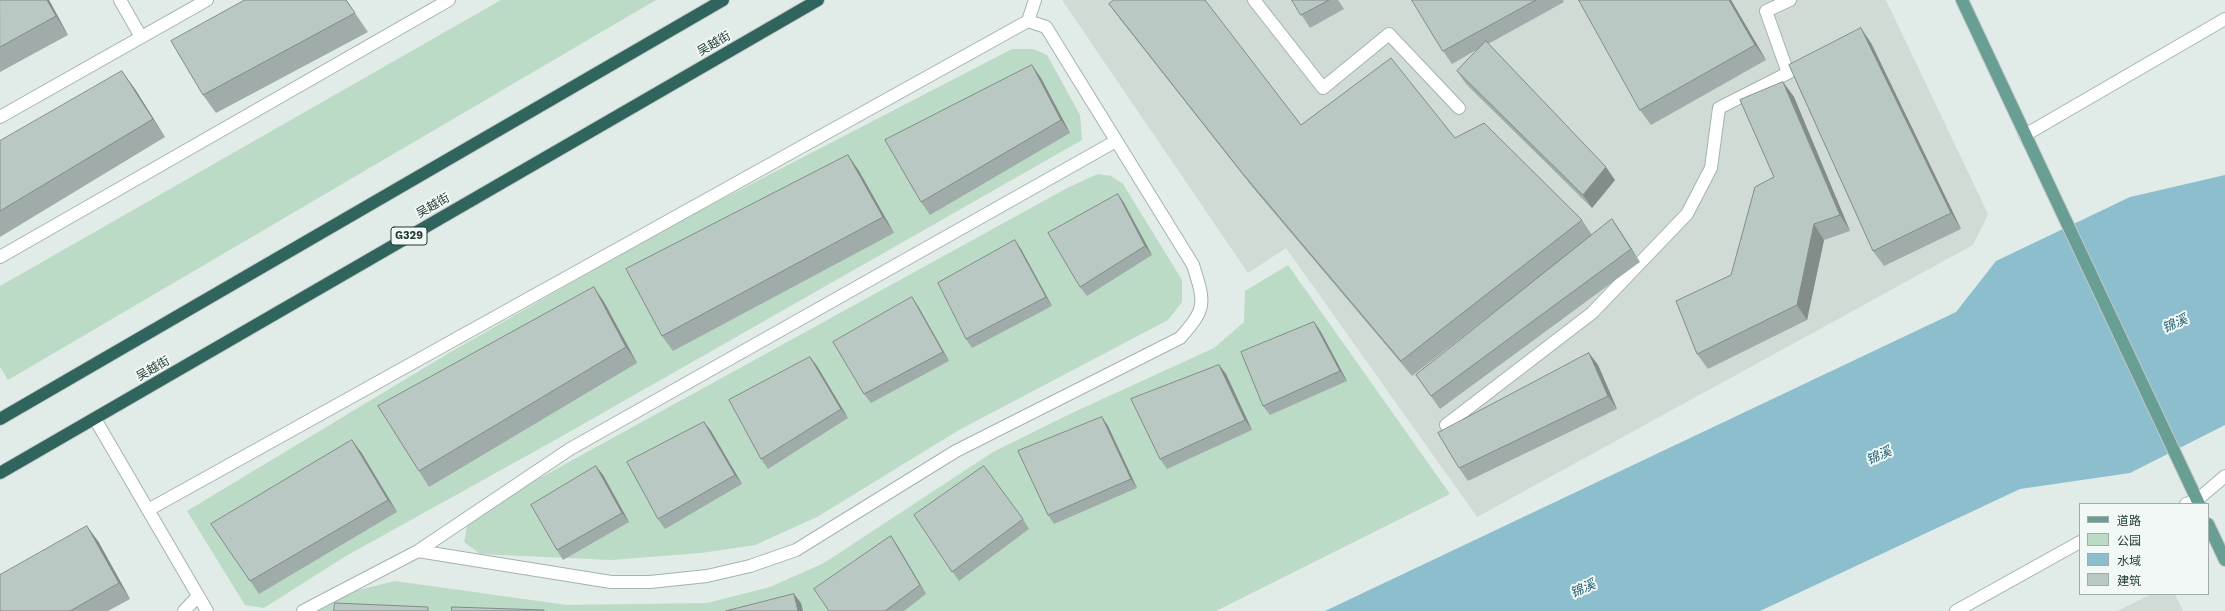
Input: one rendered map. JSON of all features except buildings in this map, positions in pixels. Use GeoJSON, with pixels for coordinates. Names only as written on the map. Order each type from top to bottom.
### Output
{"type":"FeatureCollection","features":[{"type":"Feature","properties":{"kind":"highway"},"geometry":{"type":"LineString","coordinates":[[0,419],[723,0]]}},
{"type":"Feature","properties":{"kind":"highway","name":"吴越街"},"geometry":{"type":"LineString","coordinates":[[0,473],[818,0]]}},
{"type":"Feature","properties":{"kind":"main road"},"geometry":{"type":"LineString","coordinates":[[1962,0],[2177,458],[2194,503]]}},
{"type":"Feature","properties":{"kind":"main road"},"geometry":{"type":"LineString","coordinates":[[2209,526],[2225,560]]}},
{"type":"Feature","properties":{"kind":"street"},"geometry":{"type":"LineString","coordinates":[[120,0],[141,37]]}},
{"type":"Feature","properties":{"kind":"street"},"geometry":{"type":"LineString","coordinates":[[0,117],[207,0]]}},
{"type":"Feature","properties":{"kind":"street"},"geometry":{"type":"LineString","coordinates":[[0,257],[449,0]]}},
{"type":"Feature","properties":{"kind":"street"},"geometry":{"type":"LineString","coordinates":[[148,510],[1028,21],[1035,0]]}},
{"type":"Feature","properties":{"kind":"street"},"geometry":{"type":"LineString","coordinates":[[1254,0],[1324,88],[1389,34],[1459,108]]}},
{"type":"Feature","properties":{"kind":"street"},"geometry":{"type":"LineString","coordinates":[[1446,426],[1592,313],[1687,214],[1711,168],[1719,108],[1788,73],[1766,11],[1790,0]]}},
{"type":"Feature","properties":{"kind":"street"},"geometry":{"type":"LineString","coordinates":[[2025,135],[2225,19]]}},
{"type":"Feature","properties":{"kind":"street"},"geometry":{"type":"LineString","coordinates":[[418,551],[611,582],[650,582],[707,576],[750,566],[796,550],[956,451],[1180,338],[1198,319],[1203,296],[1193,265],[1046,27],[1028,21]]}},
{"type":"Feature","properties":{"kind":"street"},"geometry":{"type":"LineString","coordinates":[[303,611],[418,551],[570,449],[1116,141]]}},
{"type":"Feature","properties":{"kind":"street"},"geometry":{"type":"LineString","coordinates":[[94,419],[207,611]]}},
{"type":"Feature","properties":{"kind":"street"},"geometry":{"type":"LineString","coordinates":[[2194,503],[2225,476]]}},
{"type":"Feature","properties":{"kind":"street"},"geometry":{"type":"LineString","coordinates":[[1956,611],[2079,543]]}},
{"type":"Feature","properties":{"kind":"street"},"geometry":{"type":"LineString","coordinates":[[184,611],[198,596]]}},
{"type":"Feature","properties":{"kind":"shaded area"},"geometry":{"type":"Polygon","coordinates":[[[1062,0],[1886,0],[1988,214],[1973,245],[1477,517],[1286,248],[1248,273],[1062,0]]]}},
{"type":"Feature","properties":{"kind":"shaded area"},"geometry":{"type":"Polygon","coordinates":[[[2150,595],[2175,595],[2183,611],[2117,611],[2150,595]]]}},
{"type":"Feature","properties":{"kind":"green space"},"geometry":{"type":"Polygon","coordinates":[[[501,0],[656,0],[8,380],[0,367],[0,286],[501,0]]]}},
{"type":"Feature","properties":{"kind":"green space"},"geometry":{"type":"Polygon","coordinates":[[[1012,49],[1033,49],[1047,55],[1080,115],[1082,140],[557,439],[346,556],[264,608],[245,605],[187,511],[449,353],[674,224],[1012,49]]]}},
{"type":"Feature","properties":{"kind":"green space"},"geometry":{"type":"Polygon","coordinates":[[[1098,174],[1111,176],[1123,184],[1182,280],[1182,302],[1168,320],[959,430],[817,517],[755,545],[701,553],[611,560],[480,554],[464,542],[469,517],[1069,187],[1098,174]]]}},
{"type":"Feature","properties":{"kind":"green space"},"geometry":{"type":"Polygon","coordinates":[[[1288,265],[1450,494],[1216,611],[314,611],[351,592],[395,581],[567,605],[707,603],[770,587],[824,563],[993,452],[1072,413],[1214,348],[1244,322],[1245,291],[1288,265]]]}},
{"type":"Feature","properties":{"kind":"water","name":"锦溪"},"geometry":{"type":"Polygon","coordinates":[[[2225,175],[2225,425],[2130,473],[2020,489],[1760,611],[1325,611],[1956,312],[1996,261],[2130,197],[2225,175]]]}}]}
